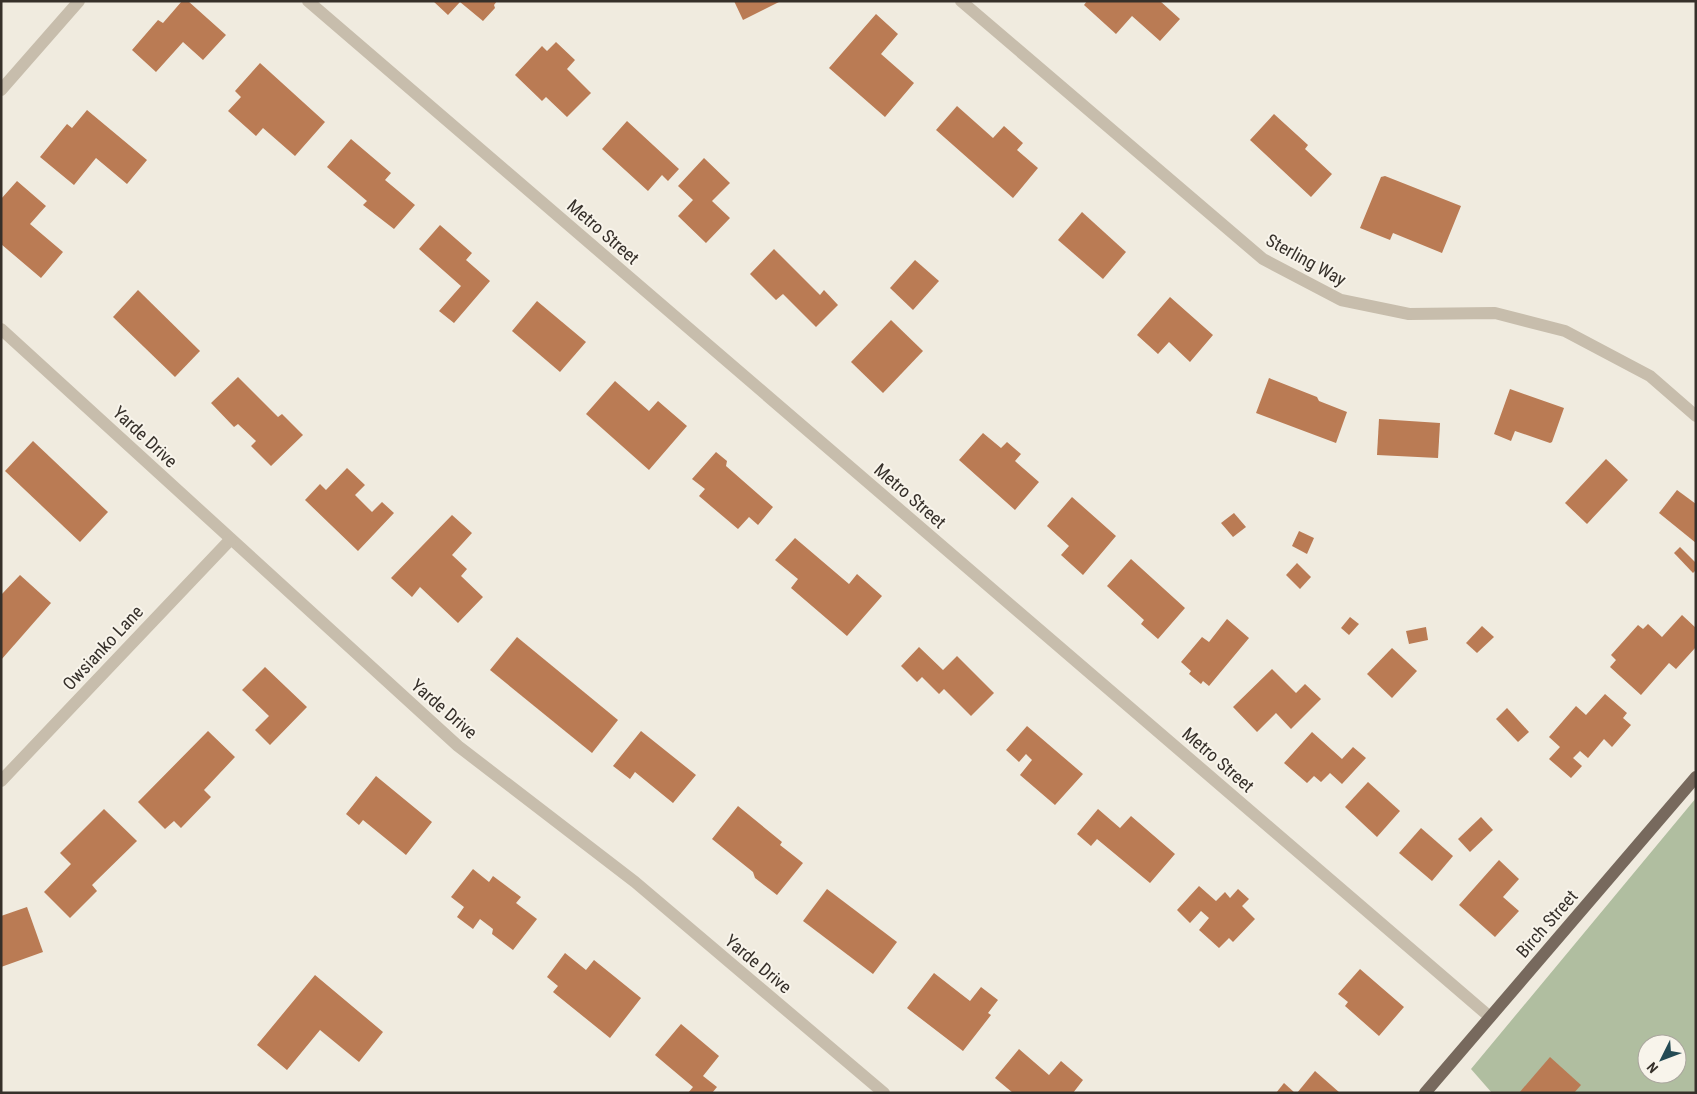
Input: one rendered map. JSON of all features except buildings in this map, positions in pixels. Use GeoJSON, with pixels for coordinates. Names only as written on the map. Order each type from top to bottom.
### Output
{"type":"FeatureCollection","features":[{"type":"Feature","properties":{"kind":"main road","name":"Birch Street"},"geometry":{"type":"LineString","coordinates":[[1425,1093],[1696,777]]}},
{"type":"Feature","properties":{"kind":"street"},"geometry":{"type":"LineString","coordinates":[[1,90],[78,1]]}},
{"type":"Feature","properties":{"kind":"street","name":"Metro Street"},"geometry":{"type":"LineString","coordinates":[[308,1],[1490,1017]]}},
{"type":"Feature","properties":{"kind":"street","name":"Sterling Way"},"geometry":{"type":"LineString","coordinates":[[961,1],[1263,259],[1341,300],[1409,314],[1496,313],[1565,331],[1650,376],[1696,416]]}},
{"type":"Feature","properties":{"kind":"street","name":"Yarde Drive"},"geometry":{"type":"LineString","coordinates":[[1,329],[230,540],[458,746],[634,882],[884,1093]]}},
{"type":"Feature","properties":{"kind":"street","name":"Owsianko Lane"},"geometry":{"type":"LineString","coordinates":[[1,781],[230,540]]}},
{"type":"Feature","properties":{"kind":"green space"},"geometry":{"type":"Polygon","coordinates":[[[1696,798],[1696,1093],[1492,1093],[1471,1069],[1696,798]]]}}]}
